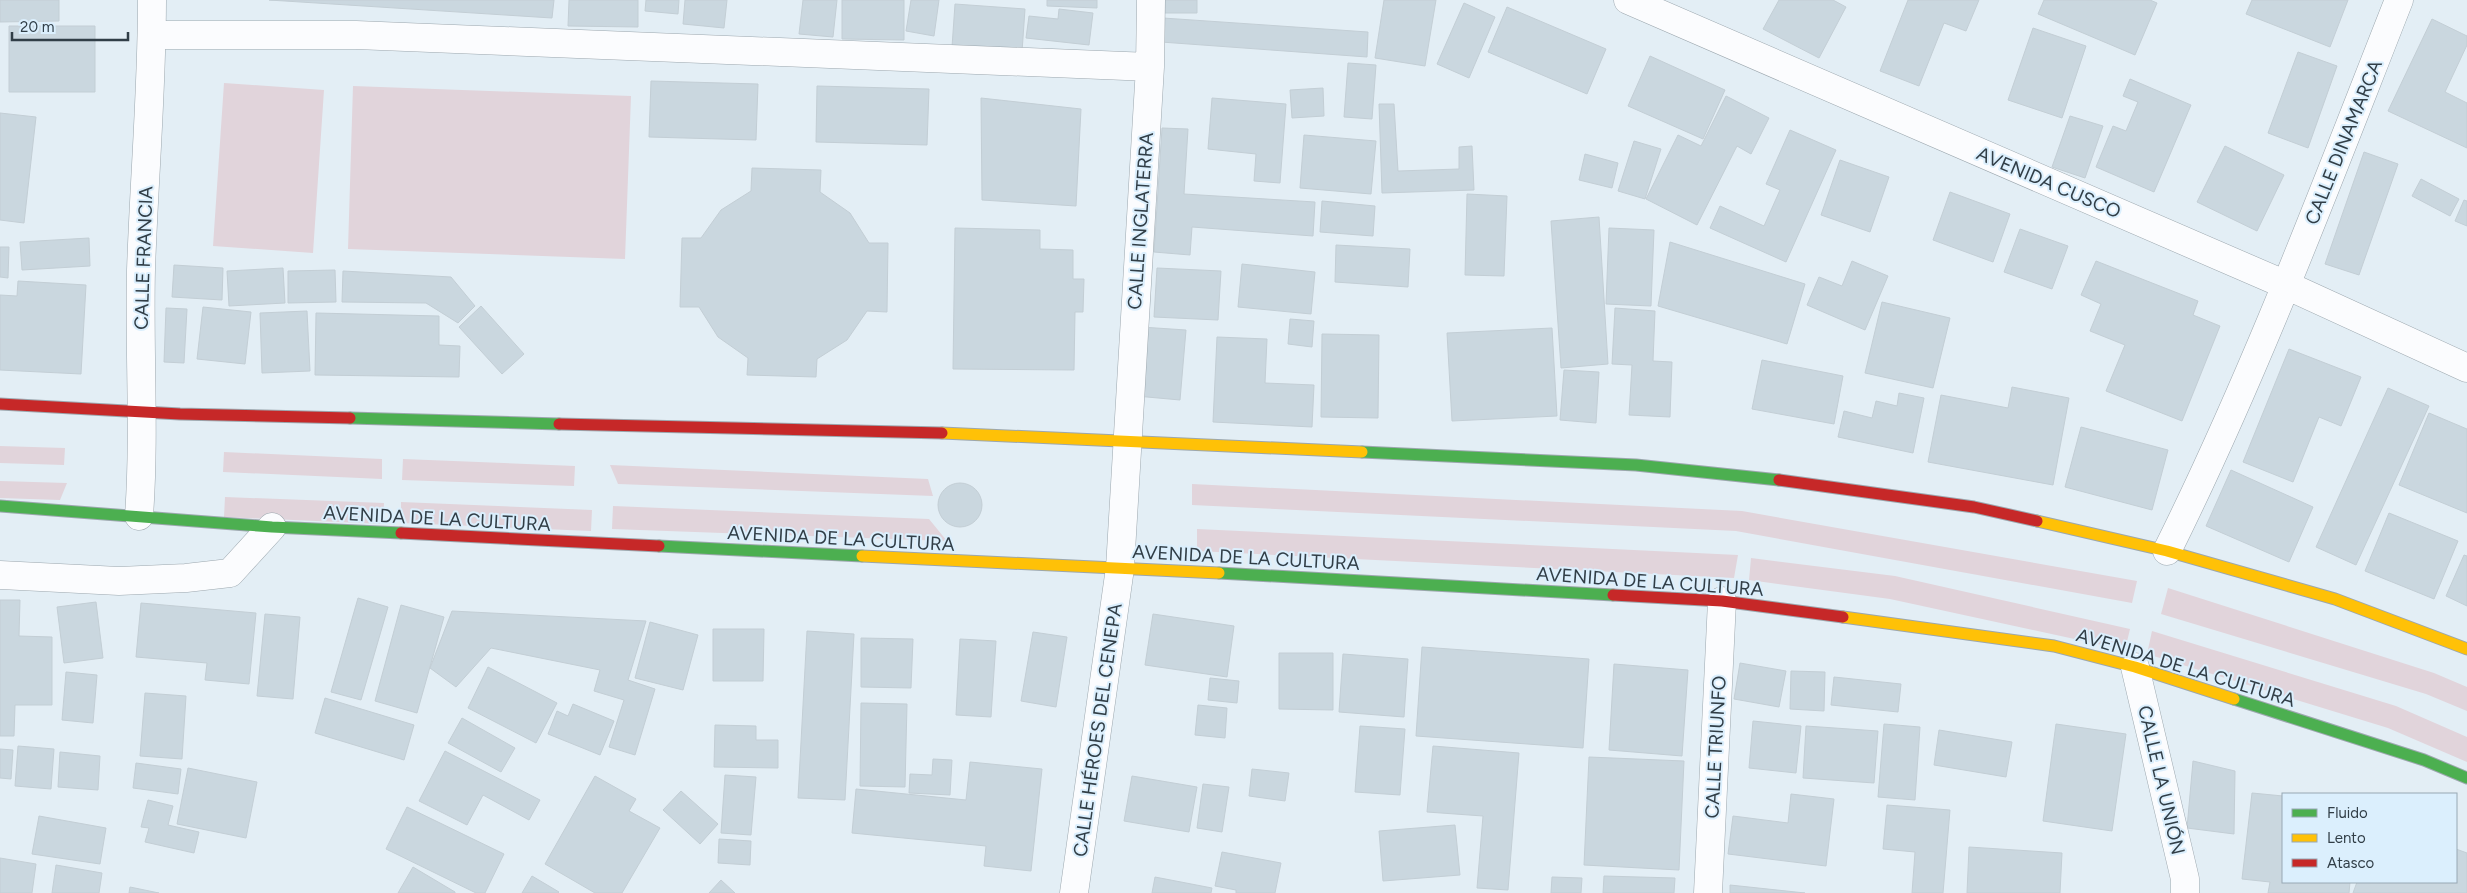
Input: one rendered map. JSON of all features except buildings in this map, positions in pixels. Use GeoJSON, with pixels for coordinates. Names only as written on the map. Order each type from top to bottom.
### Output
{"type":"FeatureCollection","features":[{"type":"Feature","properties":{"kind":"highway"},"geometry":{"type":"LineString","coordinates":[[0,404],[180,414],[977,434],[1636,466],[1794,482],[1974,507],[2167,550],[2335,599],[2467,649]]}},
{"type":"Feature","properties":{"kind":"highway","name":"AVENIDA DE LA CULTURA"},"geometry":{"type":"LineString","coordinates":[[0,506],[272,527],[1120,568],[1722,601],[2054,646],[2135,667],[2415,757],[2467,778]]}},
{"type":"Feature","properties":{"kind":"street","name":"CALLE FRANCIA"},"geometry":{"type":"LineString","coordinates":[[139,516],[142,412],[140,349],[141,276],[152,0]]}},
{"type":"Feature","properties":{"kind":"street","name":"CALLE INGLATERRA"},"geometry":{"type":"LineString","coordinates":[[1120,568],[1126,442],[1150,67],[1151,0]]}},
{"type":"Feature","properties":{"kind":"street","name":"AVENIDA CUSCO"},"geometry":{"type":"LineString","coordinates":[[1628,0],[2286,285],[2467,368]]}},
{"type":"Feature","properties":{"kind":"street","name":"CALLE DINAMARCA"},"geometry":{"type":"LineString","coordinates":[[2167,550],[2207,471],[2286,285],[2399,0]]}},
{"type":"Feature","properties":{"kind":"street"},"geometry":{"type":"LineString","coordinates":[[152,35],[356,35],[1150,67]]}},
{"type":"Feature","properties":{"kind":"street"},"geometry":{"type":"LineString","coordinates":[[0,575],[119,581],[186,578],[230,573],[272,527]]}},
{"type":"Feature","properties":{"kind":"street","name":"CALLE HÉROES DEL CENEPA"},"geometry":{"type":"LineString","coordinates":[[1074,893],[1120,568]]}},
{"type":"Feature","properties":{"kind":"street","name":"CALLE TRIUNFO"},"geometry":{"type":"LineString","coordinates":[[1708,893],[1722,601]]}},
{"type":"Feature","properties":{"kind":"street","name":"CALLE LA UNIÓN"},"geometry":{"type":"LineString","coordinates":[[2135,667],[2185,879],[2185,893]]}},
{"type":"Feature","properties":{"kind":"shaded area"},"geometry":{"type":"Polygon","coordinates":[[[224,83],[324,90],[313,253],[213,246],[224,83]]]}},
{"type":"Feature","properties":{"kind":"shaded area"},"geometry":{"type":"Polygon","coordinates":[[[353,86],[631,96],[625,259],[348,249],[353,86]]]}},
{"type":"Feature","properties":{"kind":"shaded area"},"geometry":{"type":"Polygon","coordinates":[[[0,446],[65,448],[64,465],[0,463],[0,446]]]}},
{"type":"Feature","properties":{"kind":"shaded area"},"geometry":{"type":"Polygon","coordinates":[[[224,452],[382,459],[382,479],[223,472],[224,452]]]}},
{"type":"Feature","properties":{"kind":"shaded area"},"geometry":{"type":"Polygon","coordinates":[[[403,459],[575,466],[574,486],[402,480],[403,459]]]}},
{"type":"Feature","properties":{"kind":"shaded area"},"geometry":{"type":"Polygon","coordinates":[[[610,465],[928,479],[933,496],[618,484],[610,465]]]}},
{"type":"Feature","properties":{"kind":"shaded area"},"geometry":{"type":"Polygon","coordinates":[[[0,481],[67,483],[60,500],[0,498],[0,481]]]}},
{"type":"Feature","properties":{"kind":"shaded area"},"geometry":{"type":"Polygon","coordinates":[[[1192,484],[1742,511],[2137,581],[2132,603],[1736,531],[1192,505],[1192,484]]]}},
{"type":"Feature","properties":{"kind":"shaded area"},"geometry":{"type":"Polygon","coordinates":[[[225,497],[384,503],[383,524],[224,517],[225,497]]]}},
{"type":"Feature","properties":{"kind":"shaded area"},"geometry":{"type":"Polygon","coordinates":[[[401,502],[592,510],[591,531],[401,523],[401,502]]]}},
{"type":"Feature","properties":{"kind":"shaded area"},"geometry":{"type":"Polygon","coordinates":[[[613,506],[929,519],[947,541],[612,529],[613,506]]]}},
{"type":"Feature","properties":{"kind":"shaded area"},"geometry":{"type":"Polygon","coordinates":[[[1197,529],[1738,555],[1734,578],[1197,551],[1197,529]]]}},
{"type":"Feature","properties":{"kind":"shaded area"},"geometry":{"type":"Polygon","coordinates":[[[1751,558],[1895,576],[2130,629],[2125,650],[1890,599],[1749,580],[1751,558]]]}},
{"type":"Feature","properties":{"kind":"shaded area"},"geometry":{"type":"Polygon","coordinates":[[[2168,588],[2434,673],[2467,687],[2467,711],[2426,694],[2161,614],[2168,588]]]}},
{"type":"Feature","properties":{"kind":"shaded area"},"geometry":{"type":"Polygon","coordinates":[[[2152,631],[2396,706],[2467,737],[2467,762],[2388,728],[2147,654],[2152,631]]]}},
{"type":"Feature","properties":{"kind":"traffic: fast"},"geometry":{"type":"LineString","coordinates":[[350,418],[559,424]]}},
{"type":"Feature","properties":{"kind":"traffic: fast"},"geometry":{"type":"LineString","coordinates":[[1362,452],[1636,465],[1779,480]]}},
{"type":"Feature","properties":{"kind":"traffic: fast"},"geometry":{"type":"LineString","coordinates":[[0,506],[272,527],[401,533]]}},
{"type":"Feature","properties":{"kind":"traffic: fast"},"geometry":{"type":"LineString","coordinates":[[659,546],[862,556]]}},
{"type":"Feature","properties":{"kind":"traffic: fast"},"geometry":{"type":"LineString","coordinates":[[1219,573],[1613,595]]}},
{"type":"Feature","properties":{"kind":"traffic: fast"},"geometry":{"type":"LineString","coordinates":[[2234,699],[2424,760],[2467,778]]}},
{"type":"Feature","properties":{"kind":"traffic: slow"},"geometry":{"type":"LineString","coordinates":[[942,433],[1362,452]]}},
{"type":"Feature","properties":{"kind":"traffic: slow"},"geometry":{"type":"LineString","coordinates":[[2037,521],[2167,551],[2335,599],[2467,649]]}},
{"type":"Feature","properties":{"kind":"traffic: slow"},"geometry":{"type":"LineString","coordinates":[[862,556],[1219,573]]}},
{"type":"Feature","properties":{"kind":"traffic: slow"},"geometry":{"type":"LineString","coordinates":[[1843,617],[2054,646],[2135,667],[2234,699]]}},
{"type":"Feature","properties":{"kind":"traffic: jam"},"geometry":{"type":"LineString","coordinates":[[0,404],[180,414],[350,418]]}},
{"type":"Feature","properties":{"kind":"traffic: jam"},"geometry":{"type":"LineString","coordinates":[[559,424],[942,433]]}},
{"type":"Feature","properties":{"kind":"traffic: jam"},"geometry":{"type":"LineString","coordinates":[[1779,480],[1974,507],[2037,521]]}},
{"type":"Feature","properties":{"kind":"traffic: jam"},"geometry":{"type":"LineString","coordinates":[[401,533],[659,546]]}},
{"type":"Feature","properties":{"kind":"traffic: jam"},"geometry":{"type":"LineString","coordinates":[[1613,595],[1722,601],[1843,617]]}}]}
